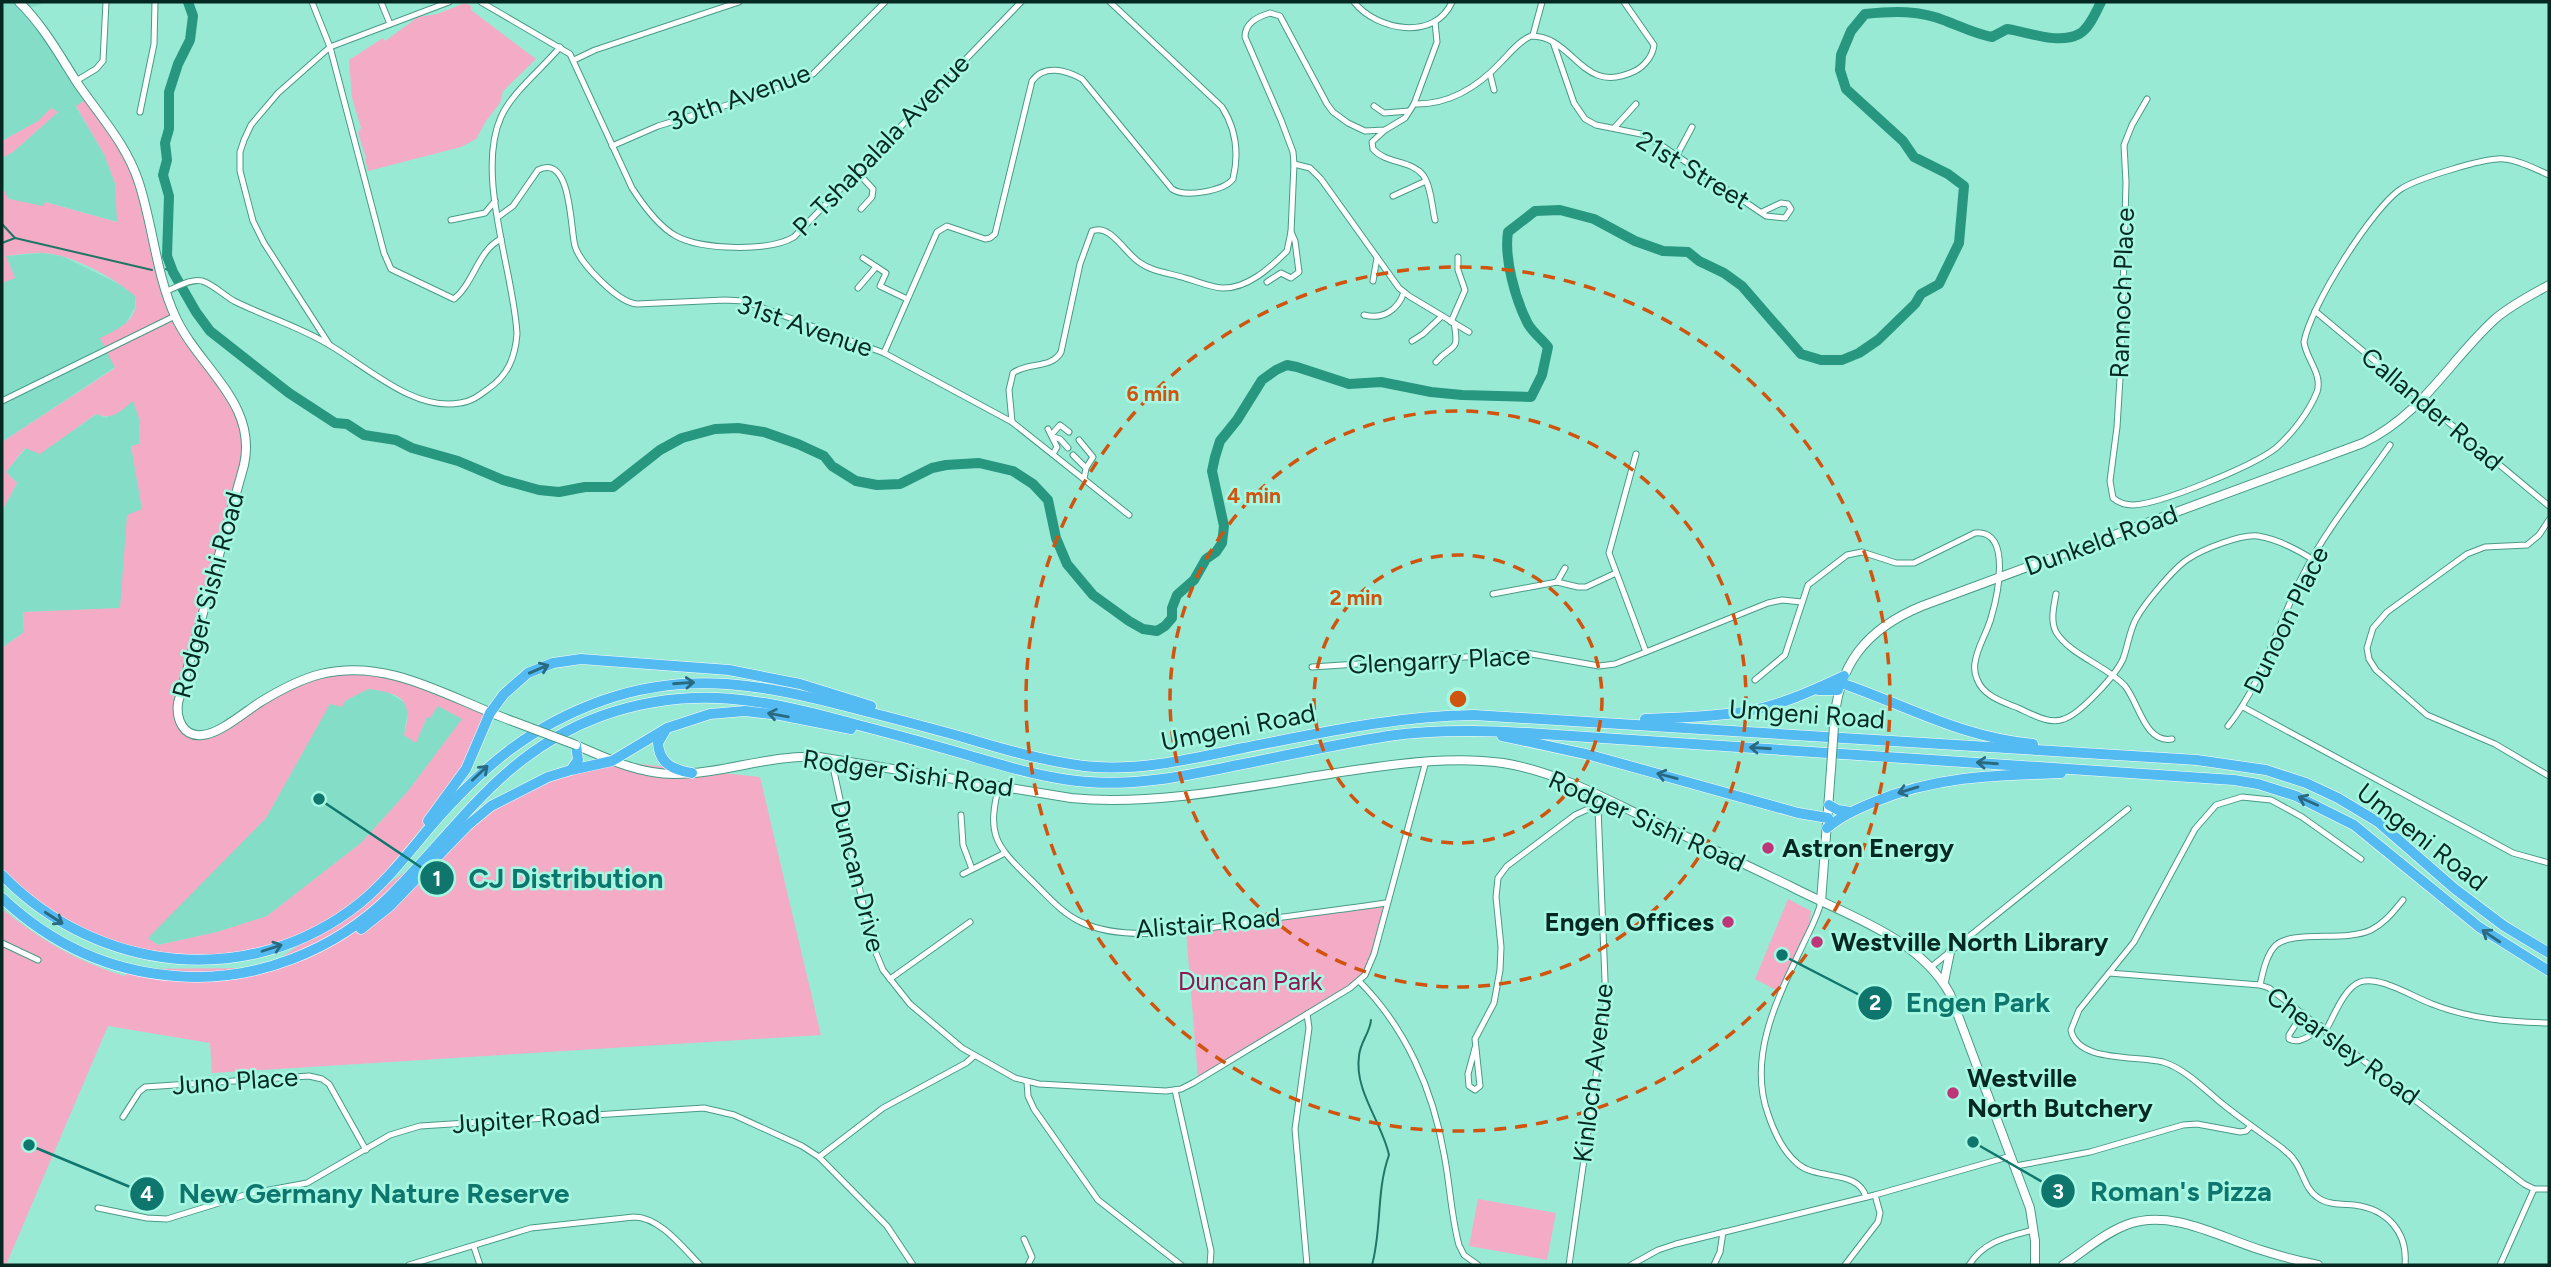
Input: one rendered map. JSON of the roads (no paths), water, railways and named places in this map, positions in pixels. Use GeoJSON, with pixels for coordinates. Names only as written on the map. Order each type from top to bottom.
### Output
{"type":"FeatureCollection","features":[{"type":"Feature","properties":{"kind":"highway"},"geometry":{"type":"LineString","coordinates":[[360,903],[393,866],[466,769],[490,713],[512,685],[528,673],[553,663],[581,659],[759,674],[835,694],[917,724]]}},
{"type":"Feature","properties":{"kind":"highway","name":"Umgeni Road"},"geometry":{"type":"LineString","coordinates":[[2,875],[37,907],[86,936],[133,953],[172,959],[212,960],[265,951],[316,930],[360,903],[471,782],[496,759],[548,724],[618,695],[673,684],[739,683],[787,690],[1043,759],[1109,767],[1166,763],[1410,718],[1474,715],[2221,762],[2255,768],[2306,783],[2330,794],[2378,822],[2504,926],[2549,953]]}},
{"type":"Feature","properties":{"kind":"highway"},"geometry":{"type":"LineString","coordinates":[[1807,692],[1841,683]]}},
{"type":"Feature","properties":{"kind":"highway"},"geometry":{"type":"LineString","coordinates":[[1550,719],[1695,718],[1744,712],[1841,683],[1920,716],[1999,739],[2174,759]]}},
{"type":"Feature","properties":{"kind":"highway","name":"Umgeni Road"},"geometry":{"type":"LineString","coordinates":[[2,898],[40,930],[83,954],[108,964],[185,977],[213,977],[266,968],[317,948],[363,919],[387,899],[507,770],[549,741],[602,716],[648,704],[684,699],[752,699],[1054,778],[1125,783],[1164,779],[1389,736],[1476,731],[2209,777],[2246,782],[2280,790],[2314,803],[2354,825],[2479,927],[2549,971]]}},
{"type":"Feature","properties":{"kind":"highway"},"geometry":{"type":"LineString","coordinates":[[266,968],[320,952],[358,931],[390,906],[467,826],[491,806],[532,784],[571,770],[612,761],[667,728],[710,714],[760,712],[965,754]]}},
{"type":"Feature","properties":{"kind":"highway"},"geometry":{"type":"LineString","coordinates":[[667,728],[658,743],[661,757],[675,769],[692,773]]}},
{"type":"Feature","properties":{"kind":"highway"},"geometry":{"type":"LineString","coordinates":[[1476,731],[1590,755],[1827,823],[1900,792],[1940,781],[1973,777],[2121,772]]}},
{"type":"Feature","properties":{"kind":"highway"},"geometry":{"type":"LineString","coordinates":[[571,770],[578,760],[576,746]]}},
{"type":"Feature","properties":{"kind":"highway"},"geometry":{"type":"LineString","coordinates":[[1829,805],[1838,810],[1852,811]]}},
{"type":"Feature","properties":{"kind":"street","name":"Rodger Sishi Road"},"geometry":{"type":"LineString","coordinates":[[19,2],[34,19],[131,162],[171,289],[175,316],[234,404],[244,427],[247,450],[180,695],[177,715],[183,728],[194,735],[210,733],[261,701],[297,683],[319,674],[354,668],[410,679],[612,761],[661,774],[692,773],[803,755],[999,784],[1071,798],[1120,801],[1426,761],[1503,763],[1550,775],[1602,797],[1887,935],[1915,952],[1931,967],[1944,982],[2030,1208],[2035,1265]]}},
{"type":"Feature","properties":{"kind":"street"},"geometry":{"type":"LineString","coordinates":[[76,81],[96,69],[103,61],[106,2]]}},
{"type":"Feature","properties":{"kind":"street"},"geometry":{"type":"LineString","coordinates":[[140,112],[154,44],[155,2]]}},
{"type":"Feature","properties":{"kind":"street"},"geometry":{"type":"LineString","coordinates":[[312,2],[330,47],[384,253],[391,269],[454,299],[486,252],[501,239]]}},
{"type":"Feature","properties":{"kind":"street"},"geometry":{"type":"LineString","coordinates":[[381,2],[390,24]]}},
{"type":"Feature","properties":{"kind":"street"},"geometry":{"type":"LineString","coordinates":[[329,344],[257,232],[246,198],[240,152],[251,125],[278,93],[330,47],[449,2]]}},
{"type":"Feature","properties":{"kind":"street","name":"P. Tshabalala Avenue"},"geometry":{"type":"LineString","coordinates":[[481,2],[560,47],[575,60],[637,196],[668,230],[686,240],[714,245],[762,245],[789,240],[1021,2]]}},
{"type":"Feature","properties":{"kind":"street"},"geometry":{"type":"LineString","coordinates":[[575,60],[595,50],[738,2]]}},
{"type":"Feature","properties":{"kind":"street","name":"30th Avenue"},"geometry":{"type":"LineString","coordinates":[[612,146],[658,126],[763,94],[813,74],[885,2]]}},
{"type":"Feature","properties":{"kind":"street"},"geometry":{"type":"LineString","coordinates":[[884,353],[940,228],[951,227],[985,239],[995,234],[1032,81],[1037,75],[1061,70],[1082,79],[1172,189],[1179,194],[1188,195],[1226,186],[1231,182],[1234,175],[1236,141],[1229,119],[1214,100],[1110,2]]}},
{"type":"Feature","properties":{"kind":"street"},"geometry":{"type":"LineString","coordinates":[[1354,2],[1368,17],[1382,24],[1418,26],[1435,22],[1447,12],[1452,2]]}},
{"type":"Feature","properties":{"kind":"street"},"geometry":{"type":"LineString","coordinates":[[1533,36],[1542,2]]}},
{"type":"Feature","properties":{"kind":"street"},"geometry":{"type":"LineString","coordinates":[[1415,104],[1464,92],[1490,74],[1525,38],[1533,36],[1553,42],[1598,77],[1608,78],[1634,71],[1653,53],[1654,45],[1624,2]]}},
{"type":"Feature","properties":{"kind":"street"},"geometry":{"type":"LineString","coordinates":[[1012,422],[1009,390],[1013,373],[1020,368],[1054,360],[1061,352],[1080,264],[1092,231],[1105,230],[1127,253],[1148,267],[1225,288],[1246,283],[1288,249],[1294,164],[1282,120],[1245,37],[1247,25],[1265,15],[1274,13],[1280,16],[1333,112],[1365,131],[1385,130]]}},
{"type":"Feature","properties":{"kind":"street"},"geometry":{"type":"LineString","coordinates":[[1435,22],[1437,42],[1415,104],[1405,118],[1372,142],[1373,149],[1381,157],[1418,171],[1426,181],[1435,220]]}},
{"type":"Feature","properties":{"kind":"street","name":"21st Street"},"geometry":{"type":"LineString","coordinates":[[1553,42],[1580,116],[1596,125],[1646,135],[1769,217],[1779,219],[1787,216],[1791,209],[1783,202],[1762,212]]}},
{"type":"Feature","properties":{"kind":"street"},"geometry":{"type":"LineString","coordinates":[[171,289],[193,281],[205,282],[231,299],[329,344],[378,378],[418,397],[459,404],[479,395],[506,374],[516,341],[515,318],[495,201],[494,156],[501,117],[560,47]]}},
{"type":"Feature","properties":{"kind":"street"},"geometry":{"type":"LineString","coordinates":[[1490,74],[1494,90]]}},
{"type":"Feature","properties":{"kind":"street","name":"Rannoch Place"},"geometry":{"type":"LineString","coordinates":[[2147,99],[2124,145],[2126,182],[2121,349],[2111,492],[2113,498],[2124,504],[2142,504],[2229,474],[2276,448],[2302,418],[2317,390],[2318,378],[2304,342],[2315,311]]}},
{"type":"Feature","properties":{"kind":"street"},"geometry":{"type":"LineString","coordinates":[[1614,128],[1636,104]]}},
{"type":"Feature","properties":{"kind":"street"},"geometry":{"type":"LineString","coordinates":[[1374,106],[1384,113],[1409,111]]}},
{"type":"Feature","properties":{"kind":"street"},"geometry":{"type":"LineString","coordinates":[[1677,155],[1692,127]]}},
{"type":"Feature","properties":{"kind":"street"},"geometry":{"type":"LineString","coordinates":[[2315,311],[2340,266],[2390,198],[2402,188],[2446,172],[2498,158],[2512,160],[2549,175]]}},
{"type":"Feature","properties":{"kind":"street"},"geometry":{"type":"LineString","coordinates":[[1294,164],[1310,168],[1321,179],[1404,292],[1469,332]]}},
{"type":"Feature","properties":{"kind":"street","name":"31st Avenue"},"geometry":{"type":"LineString","coordinates":[[498,217],[513,206],[535,172],[543,167],[551,168],[564,182],[578,254],[625,301],[744,301],[884,353],[1012,422],[1129,515]]}},
{"type":"Feature","properties":{"kind":"street"},"geometry":{"type":"LineString","coordinates":[[857,172],[873,189],[872,197],[861,209]]}},
{"type":"Feature","properties":{"kind":"street"},"geometry":{"type":"LineString","coordinates":[[1393,196],[1426,181]]}},
{"type":"Feature","properties":{"kind":"street"},"geometry":{"type":"LineString","coordinates":[[451,220],[485,213],[495,201]]}},
{"type":"Feature","properties":{"kind":"street"},"geometry":{"type":"LineString","coordinates":[[1268,282],[1281,273],[1291,278],[1299,272],[1295,241],[1291,232]]}},
{"type":"Feature","properties":{"kind":"street"},"geometry":{"type":"LineString","coordinates":[[1436,362],[1455,346],[1457,341],[1453,323],[1465,290],[1458,270],[1458,257]]}},
{"type":"Feature","properties":{"kind":"street"},"geometry":{"type":"LineString","coordinates":[[863,258],[886,274],[880,286],[908,299]]}},
{"type":"Feature","properties":{"kind":"street"},"geometry":{"type":"LineString","coordinates":[[1373,281],[1377,258]]}},
{"type":"Feature","properties":{"kind":"street"},"geometry":{"type":"LineString","coordinates":[[858,288],[866,282],[876,267]]}},
{"type":"Feature","properties":{"kind":"street","name":"Dunkeld Road"},"geometry":{"type":"LineString","coordinates":[[1821,902],[1833,726],[1841,683],[1864,643],[1889,622],[1922,606],[2363,443],[2397,423],[2421,401],[2494,320],[2549,285]]}},
{"type":"Feature","properties":{"kind":"street"},"geometry":{"type":"LineString","coordinates":[[1364,315],[1370,317],[1392,310],[1399,304],[1404,292]]}},
{"type":"Feature","properties":{"kind":"street","name":"Callander Road"},"geometry":{"type":"LineString","coordinates":[[2315,311],[2549,506]]}},
{"type":"Feature","properties":{"kind":"street"},"geometry":{"type":"LineString","coordinates":[[2,401],[175,316]]}},
{"type":"Feature","properties":{"kind":"street"},"geometry":{"type":"LineString","coordinates":[[1412,341],[1442,316]]}},
{"type":"Feature","properties":{"kind":"street"},"geometry":{"type":"LineString","coordinates":[[1051,433],[1060,425],[1069,432]]}},
{"type":"Feature","properties":{"kind":"street"},"geometry":{"type":"LineString","coordinates":[[1051,433],[1057,447],[1053,454]]}},
{"type":"Feature","properties":{"kind":"street"},"geometry":{"type":"LineString","coordinates":[[1051,433],[1068,448]]}},
{"type":"Feature","properties":{"kind":"street"},"geometry":{"type":"LineString","coordinates":[[1079,440],[1093,457],[1086,468],[1084,479]]}},
{"type":"Feature","properties":{"kind":"street","name":"Dunoon Place"},"geometry":{"type":"LineString","coordinates":[[2228,726],[2243,707],[2296,588],[2312,559],[2390,445]]}},
{"type":"Feature","properties":{"kind":"street"},"geometry":{"type":"LineString","coordinates":[[1636,454],[1609,550],[1646,652]]}},
{"type":"Feature","properties":{"kind":"street"},"geometry":{"type":"LineString","coordinates":[[1073,455],[1086,468]]}},
{"type":"Feature","properties":{"kind":"street"},"geometry":{"type":"LineString","coordinates":[[2549,520],[2539,535],[2527,545],[2484,547],[2467,554],[2387,612],[2373,628],[2367,648],[2369,659],[2376,670],[2427,715],[2495,744],[2549,776]]}},
{"type":"Feature","properties":{"kind":"street"},"geometry":{"type":"LineString","coordinates":[[1755,680],[1785,655],[1805,590],[1812,580],[1851,553],[1862,552],[1896,563],[1914,563],[1978,532],[1987,534],[1997,545],[2000,559],[1991,620],[1975,662],[1976,676],[1985,691],[1999,700],[2044,719],[2059,721],[2074,714],[2112,676],[2122,661],[2131,628],[2139,614],[2192,556],[2230,541],[2252,536],[2292,547],[2312,559]]}},
{"type":"Feature","properties":{"kind":"street"},"geometry":{"type":"LineString","coordinates":[[1558,582],[1565,568]]}},
{"type":"Feature","properties":{"kind":"street"},"geometry":{"type":"LineString","coordinates":[[1493,594],[1558,582],[1586,587],[1616,573]]}},
{"type":"Feature","properties":{"kind":"street"},"geometry":{"type":"LineString","coordinates":[[2056,594],[2053,619],[2057,634],[2128,691],[2154,735],[2164,740],[2172,739]]}},
{"type":"Feature","properties":{"kind":"street","name":"Glengarry Place"},"geometry":{"type":"LineString","coordinates":[[1312,667],[1526,653],[1586,664],[1608,665],[1768,603],[1782,600],[1802,602]]}},
{"type":"Feature","properties":{"kind":"street"},"geometry":{"type":"LineString","coordinates":[[2243,707],[2513,853],[2549,863]]}},
{"type":"Feature","properties":{"kind":"street","name":"Duncan Drive"},"geometry":{"type":"LineString","coordinates":[[831,758],[869,933],[878,960],[910,1004],[974,1056],[1004,1074],[1027,1082],[1175,1090],[1193,1083],[1359,981]]}},
{"type":"Feature","properties":{"kind":"street"},"geometry":{"type":"LineString","coordinates":[[1426,761],[1374,954],[1368,971],[1359,981],[1394,1021],[1414,1059],[1439,1129],[1459,1245],[1464,1255],[1478,1265]]}},
{"type":"Feature","properties":{"kind":"street","name":"Alistair Road"},"geometry":{"type":"LineString","coordinates":[[999,784],[992,812],[992,825],[995,837],[1005,853],[1070,916],[1089,926],[1139,932],[1178,931],[1386,903]]}},
{"type":"Feature","properties":{"kind":"street","name":"Kinloch Avenue"},"geometry":{"type":"LineString","coordinates":[[1569,1265],[1606,1005],[1598,808],[1602,797]]}},
{"type":"Feature","properties":{"kind":"street"},"geometry":{"type":"LineString","coordinates":[[2361,859],[2302,817],[2271,800],[2242,797],[2216,805],[2195,829],[2134,942],[2076,1015],[2071,1030],[2076,1042],[2094,1052],[2151,1060],[2175,1067],[2290,1155],[2317,1198],[2330,1203],[2370,1208],[2389,1219],[2403,1240],[2405,1265]]}},
{"type":"Feature","properties":{"kind":"street"},"geometry":{"type":"LineString","coordinates":[[1475,1048],[1479,1084],[1475,1090],[1468,1082],[1478,1030],[1492,1009],[1499,985],[1501,947],[1496,892],[1500,873],[1575,815],[1598,808]]}},
{"type":"Feature","properties":{"kind":"street"},"geometry":{"type":"LineString","coordinates":[[1931,967],[2128,809]]}},
{"type":"Feature","properties":{"kind":"street"},"geometry":{"type":"LineString","coordinates":[[961,815],[963,845],[972,869]]}},
{"type":"Feature","properties":{"kind":"street"},"geometry":{"type":"LineString","coordinates":[[963,874],[1005,853]]}},
{"type":"Feature","properties":{"kind":"street"},"geometry":{"type":"LineString","coordinates":[[2260,985],[2270,954],[2282,941],[2295,938],[2343,937],[2367,932],[2384,922],[2403,900]]}},
{"type":"Feature","properties":{"kind":"street"},"geometry":{"type":"LineString","coordinates":[[1821,902],[1769,1022],[1763,1050],[1764,1096],[1777,1136],[1796,1162],[1811,1172],[1857,1181],[1863,1186],[1866,1196]]}},
{"type":"Feature","properties":{"kind":"street"},"geometry":{"type":"LineString","coordinates":[[890,979],[970,922]]}},
{"type":"Feature","properties":{"kind":"street"},"geometry":{"type":"LineString","coordinates":[[2,943],[38,960]]}},
{"type":"Feature","properties":{"kind":"street"},"geometry":{"type":"LineString","coordinates":[[1944,982],[1950,952]]}},
{"type":"Feature","properties":{"kind":"street","name":"Chearsley Road"},"geometry":{"type":"LineString","coordinates":[[2109,973],[2260,985],[2276,992],[2534,1189]]}},
{"type":"Feature","properties":{"kind":"street"},"geometry":{"type":"LineString","coordinates":[[2303,1013],[2288,1035],[2289,1040],[2302,1040],[2323,1028],[2350,989],[2367,980],[2377,981],[2433,1004],[2476,1017],[2549,1023]]}},
{"type":"Feature","properties":{"kind":"street"},"geometry":{"type":"LineString","coordinates":[[1307,1014],[1309,1028],[1295,1129],[1307,1265]]}},
{"type":"Feature","properties":{"kind":"street"},"geometry":{"type":"LineString","coordinates":[[819,1157],[883,1108],[966,1063],[974,1056]]}},
{"type":"Feature","properties":{"kind":"street","name":"Juno Place"},"geometry":{"type":"LineString","coordinates":[[123,1117],[145,1087],[309,1076],[323,1079],[329,1084],[366,1150]]}},
{"type":"Feature","properties":{"kind":"street"},"geometry":{"type":"LineString","coordinates":[[1027,1082],[1028,1096],[1034,1109],[1093,1194],[1181,1265]]}},
{"type":"Feature","properties":{"kind":"street"},"geometry":{"type":"LineString","coordinates":[[1175,1090],[1211,1251],[1210,1265]]}},
{"type":"Feature","properties":{"kind":"street","name":"Jupiter Road"},"geometry":{"type":"LineString","coordinates":[[98,1208],[157,1220],[167,1219],[248,1194],[307,1183],[390,1135],[420,1126],[704,1108],[734,1115],[802,1146],[819,1157],[887,1226],[913,1265]]}},
{"type":"Feature","properties":{"kind":"street"},"geometry":{"type":"LineString","coordinates":[[2015,1166],[2090,1152],[2183,1125],[2197,1124],[2240,1132],[2251,1126]]}},
{"type":"Feature","properties":{"kind":"street"},"geometry":{"type":"LineString","coordinates":[[1631,1265],[1666,1247],[1875,1195],[2011,1156]]}},
{"type":"Feature","properties":{"kind":"street"},"geometry":{"type":"LineString","coordinates":[[2500,1265],[2534,1189],[2549,1189]]}},
{"type":"Feature","properties":{"kind":"street"},"geometry":{"type":"LineString","coordinates":[[1845,1265],[1878,1222],[1880,1213],[1875,1195]]}},
{"type":"Feature","properties":{"kind":"street"},"geometry":{"type":"LineString","coordinates":[[409,1265],[544,1226],[641,1217],[661,1228],[700,1265]]}},
{"type":"Feature","properties":{"kind":"street"},"geometry":{"type":"LineString","coordinates":[[2063,1265],[2118,1229],[2136,1222],[2154,1220],[2181,1223],[2262,1251],[2318,1265]]}},
{"type":"Feature","properties":{"kind":"street"},"geometry":{"type":"LineString","coordinates":[[1969,1265],[1982,1248],[1992,1242],[2033,1230]]}},
{"type":"Feature","properties":{"kind":"street"},"geometry":{"type":"LineString","coordinates":[[1714,1265],[1720,1252],[1723,1232]]}},
{"type":"Feature","properties":{"kind":"street"},"geometry":{"type":"LineString","coordinates":[[1024,1239],[1031,1256],[1028,1265]]}},
{"type":"Feature","properties":{"kind":"street"},"geometry":{"type":"LineString","coordinates":[[474,1247],[480,1265]]}},
{"type":"Feature","properties":{"kind":"waterway"},"geometry":{"type":"LineString","coordinates":[[188,2],[193,16],[190,40],[178,64],[169,92],[169,129],[165,143],[167,160],[163,175],[169,196],[167,256],[173,272],[210,331],[289,393],[335,423],[347,424],[364,435],[396,440],[412,448],[458,461],[503,480],[539,490],[559,492],[585,487],[613,487],[660,450],[682,438],[715,429],[738,428],[764,432],[824,456],[832,466],[856,481],[877,485],[900,484],[932,468],[946,465],[979,463],[1013,471],[1033,484],[1048,500],[1056,538],[1067,564],[1093,595],[1143,629],[1157,631],[1172,618],[1172,608],[1177,595],[1194,580],[1206,559],[1216,552],[1222,543],[1224,526],[1212,471],[1215,457],[1220,441],[1262,380],[1276,370],[1287,365],[1349,384],[1381,382],[1431,392],[1531,397],[1542,375],[1548,347],[1531,329],[1523,312],[1512,278],[1507,242],[1508,232],[1535,211],[1560,210],[1594,219],[1635,241],[1663,251],[1688,252],[1742,286],[1801,354],[1821,360],[1842,360],[1859,353],[1878,340],[1915,304],[1921,294],[1939,284],[1959,243],[1964,186],[1948,174],[1914,157],[1903,141],[1846,89],[1840,70],[1841,55],[1851,31],[1865,14],[1906,12],[1936,17],[1992,37],[2007,29],[2043,37],[2071,37],[2083,32],[2101,2]]}},
{"type":"Feature","properties":{"kind":"waterway"},"geometry":{"type":"LineString","coordinates":[[2,224],[15,238]]}},
{"type":"Feature","properties":{"kind":"waterway"},"geometry":{"type":"LineString","coordinates":[[2,243],[15,238],[152,270]]}},
{"type":"Feature","properties":{"kind":"waterway"},"geometry":{"type":"LineString","coordinates":[[166,269],[173,272]]}},
{"type":"Feature","properties":{"kind":"waterway"},"geometry":{"type":"LineString","coordinates":[[1371,1020],[1360,1051],[1359,1069],[1364,1094],[1389,1155],[1382,1182],[1372,1265]]}},
{"type":"Feature","properties":{"kind":"place","name":"CJ Distribution"},"geometry":{"type":"Point","coordinates":[319,799]}},
{"type":"Feature","properties":{"kind":"place","name":"Astron Energy"},"geometry":{"type":"Point","coordinates":[1768,848]}},
{"type":"Feature","properties":{"kind":"place","name":"Engen Offices"},"geometry":{"type":"Point","coordinates":[1728,922]}},
{"type":"Feature","properties":{"kind":"place","name":"Westville North Library"},"geometry":{"type":"Point","coordinates":[1817,942]}},
{"type":"Feature","properties":{"kind":"place","name":"Engen Park"},"geometry":{"type":"Point","coordinates":[1782,955]}},
{"type":"Feature","properties":{"kind":"place","name":"Westville North Butchery"},"geometry":{"type":"Point","coordinates":[1953,1093]}},
{"type":"Feature","properties":{"kind":"place","name":"Roman's Pizza"},"geometry":{"type":"Point","coordinates":[1973,1142]}},
{"type":"Feature","properties":{"kind":"place","name":"New Germany Nature Reserve"},"geometry":{"type":"Point","coordinates":[29,1145]}},
{"type":"Feature","properties":{"kind":"park label","name":"Duncan Park"},"geometry":{"type":"Point","coordinates":[1250,981]}}]}
